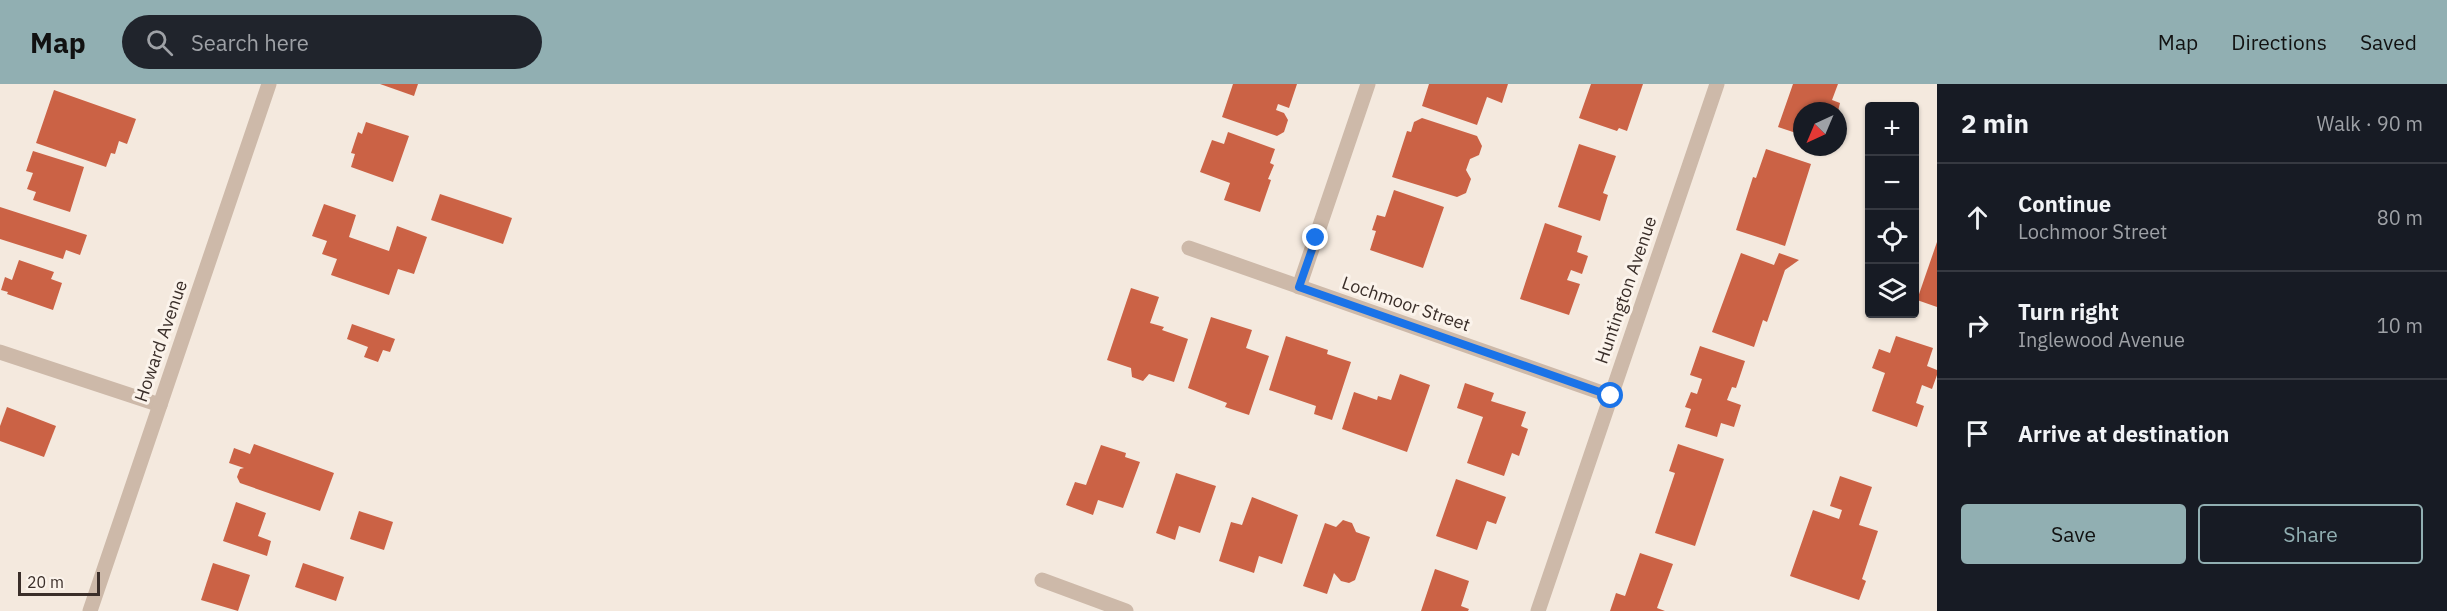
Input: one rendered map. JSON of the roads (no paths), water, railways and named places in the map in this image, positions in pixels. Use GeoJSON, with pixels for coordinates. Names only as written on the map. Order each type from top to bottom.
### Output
{"type":"FeatureCollection","features":[{"type":"Feature","properties":{"kind":"street","name":"Howard Avenue"},"geometry":{"type":"LineString","coordinates":[[90,611],[269,84]]}},
{"type":"Feature","properties":{"kind":"street"},"geometry":{"type":"LineString","coordinates":[[1299,287],[1368,84]]}},
{"type":"Feature","properties":{"kind":"street","name":"Huntington Avenue"},"geometry":{"type":"LineString","coordinates":[[1538,611],[1717,84]]}},
{"type":"Feature","properties":{"kind":"street","name":"Lochmoor Street"},"geometry":{"type":"LineString","coordinates":[[1189,248],[1611,396]]}},
{"type":"Feature","properties":{"kind":"street"},"geometry":{"type":"LineString","coordinates":[[0,352],[160,405]]}},
{"type":"Feature","properties":{"kind":"street"},"geometry":{"type":"LineString","coordinates":[[1042,580],[1126,611]]}}]}
